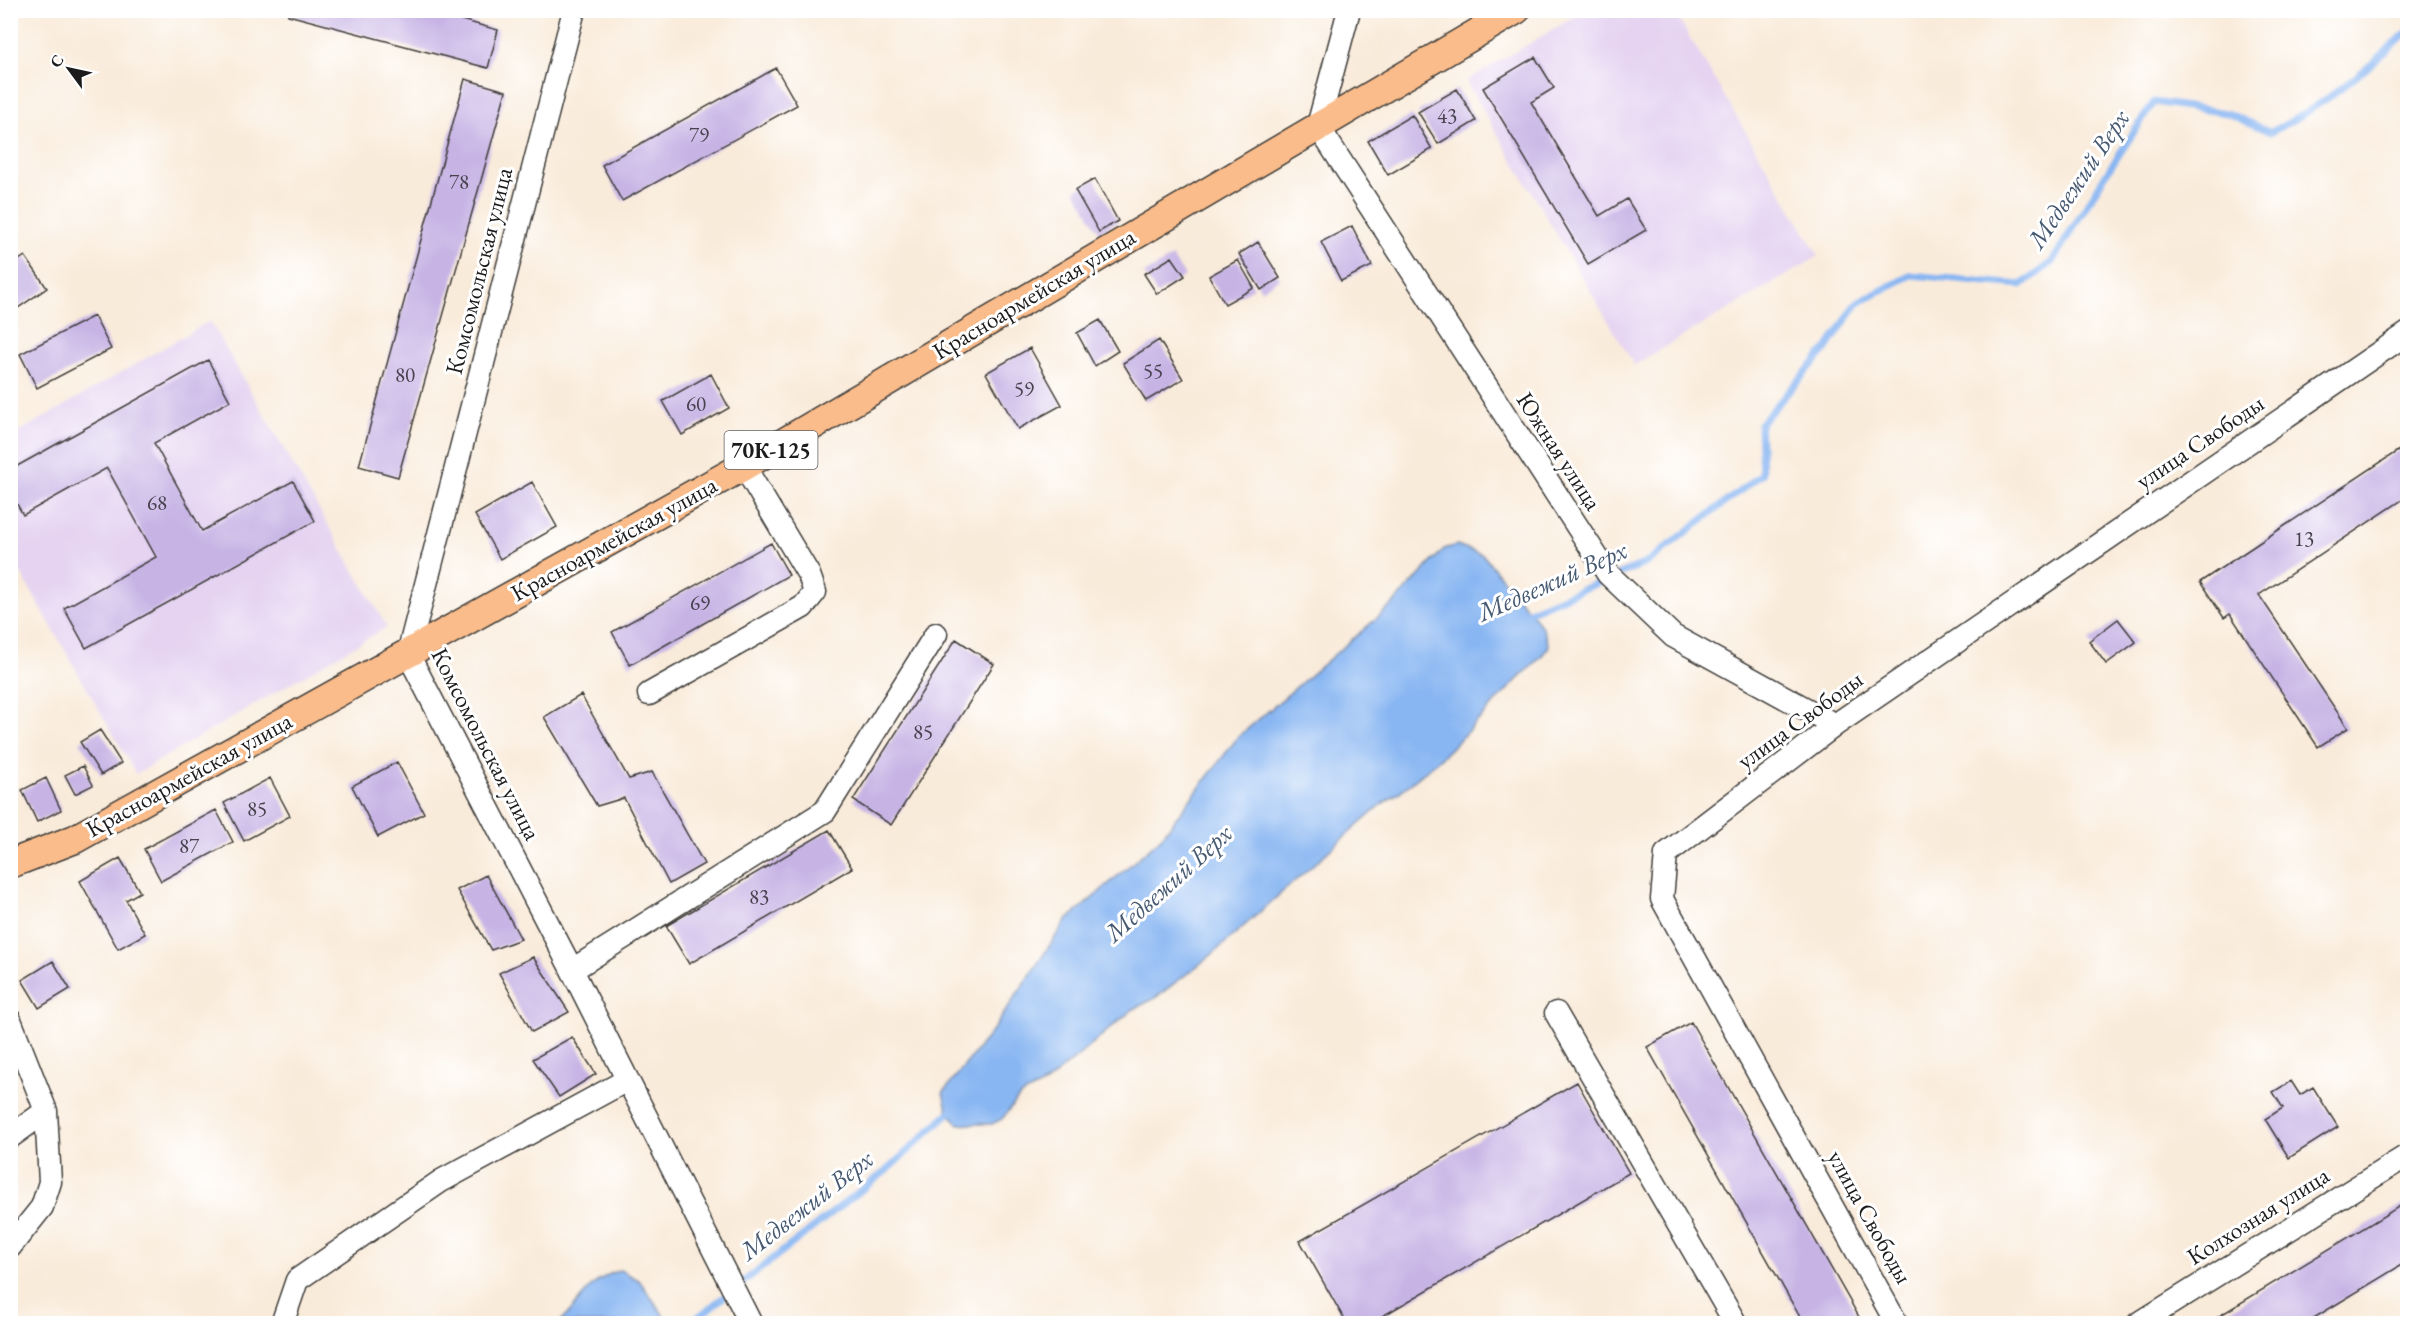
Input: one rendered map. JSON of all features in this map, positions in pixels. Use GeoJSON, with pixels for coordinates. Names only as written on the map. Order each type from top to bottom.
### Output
{"type":"FeatureCollection","features":[{"type":"Feature","properties":{"kind":"main road","name":"Красноармейская улица"},"geometry":{"type":"LineString","coordinates":[[10,864],[75,839],[744,466],[1516,10]]}},
{"type":"Feature","properties":{"kind":"street","name":"Комсомольская улица"},"geometry":{"type":"LineString","coordinates":[[574,10],[408,654],[751,1323]]}},
{"type":"Feature","properties":{"kind":"street"},"geometry":{"type":"LineString","coordinates":[[1318,126],[1349,10]]}},
{"type":"Feature","properties":{"kind":"street","name":"Южная улица"},"geometry":{"type":"LineString","coordinates":[[1318,126],[1608,574],[1673,636],[1835,725]]}},
{"type":"Feature","properties":{"kind":"street","name":"улица Свободы"},"geometry":{"type":"LineString","coordinates":[[1898,1323],[1662,899],[1666,854],[1835,725],[2408,333]]}},
{"type":"Feature","properties":{"kind":"street"},"geometry":{"type":"LineString","coordinates":[[649,694],[803,607],[815,592],[809,575],[744,466]]}},
{"type":"Feature","properties":{"kind":"street"},"geometry":{"type":"LineString","coordinates":[[572,970],[825,811],[936,634]]}},
{"type":"Feature","properties":{"kind":"street"},"geometry":{"type":"LineString","coordinates":[[1556,1013],[1736,1323]]}},
{"type":"Feature","properties":{"kind":"street"},"geometry":{"type":"LineString","coordinates":[[10,1020],[46,1111],[50,1182],[42,1207],[10,1247]]}},
{"type":"Feature","properties":{"kind":"street"},"geometry":{"type":"LineString","coordinates":[[282,1323],[297,1280],[441,1181],[627,1080]]}},
{"type":"Feature","properties":{"kind":"street"},"geometry":{"type":"LineString","coordinates":[[10,1137],[46,1111]]}},
{"type":"Feature","properties":{"kind":"street","name":"Колхозная улица"},"geometry":{"type":"LineString","coordinates":[[2138,1323],[2408,1155]]}},
{"type":"Feature","properties":{"kind":"shaded area"},"geometry":{"type":"Polygon","coordinates":[[[1584,11],[1674,11],[1819,256],[1634,365],[1466,81],[1584,11]]]}},
{"type":"Feature","properties":{"kind":"shaded area"},"geometry":{"type":"Polygon","coordinates":[[[210,321],[387,627],[136,774],[11,556],[10,437],[210,321]]]}},
{"type":"Feature","properties":{"kind":"water"},"geometry":{"type":"Polygon","coordinates":[[[1457,545],[1483,555],[1542,627],[1549,646],[1542,656],[1437,761],[1382,804],[1209,957],[1155,998],[1132,1010],[1047,1082],[1020,1096],[1002,1119],[992,1124],[958,1124],[948,1112],[943,1093],[995,1027],[1066,921],[1160,839],[1238,737],[1391,606],[1444,549],[1457,545]]]}},
{"type":"Feature","properties":{"kind":"water"},"geometry":{"type":"Polygon","coordinates":[[[620,1270],[639,1280],[669,1323],[559,1323],[592,1286],[620,1270]]]}},
{"type":"Feature","properties":{"kind":"building"},"geometry":{"type":"Polygon","coordinates":[[[289,10],[425,10],[498,30],[488,68],[288,15],[289,10]]]}},
{"type":"Feature","properties":{"kind":"building"},"geometry":{"type":"Polygon","coordinates":[[[1535,57],[1554,88],[1531,102],[1599,216],[1627,199],[1646,230],[1588,264],[1483,88],[1535,57]]]}},
{"type":"Feature","properties":{"kind":"building"},"geometry":{"type":"Polygon","coordinates":[[[776,68],[797,105],[622,201],[602,165],[776,68]]]}},
{"type":"Feature","properties":{"kind":"building"},"geometry":{"type":"Polygon","coordinates":[[[465,79],[506,91],[398,477],[359,466],[465,79]]]}},
{"type":"Feature","properties":{"kind":"building"},"geometry":{"type":"Polygon","coordinates":[[[1457,89],[1476,121],[1438,144],[1418,112],[1457,89]]]}},
{"type":"Feature","properties":{"kind":"building"},"geometry":{"type":"Polygon","coordinates":[[[1412,115],[1432,149],[1388,175],[1368,141],[1412,115]]]}},
{"type":"Feature","properties":{"kind":"building"},"geometry":{"type":"Polygon","coordinates":[[[1095,179],[1118,221],[1099,232],[1075,190],[1095,179]]]}},
{"type":"Feature","properties":{"kind":"building"},"geometry":{"type":"Polygon","coordinates":[[[1352,226],[1372,266],[1341,281],[1321,242],[1352,226]]]}},
{"type":"Feature","properties":{"kind":"building"},"geometry":{"type":"Polygon","coordinates":[[[1258,242],[1280,278],[1261,290],[1239,254],[1258,242]]]}},
{"type":"Feature","properties":{"kind":"building"},"geometry":{"type":"Polygon","coordinates":[[[25,256],[47,288],[12,312],[10,266],[25,256]]]}},
{"type":"Feature","properties":{"kind":"building"},"geometry":{"type":"Polygon","coordinates":[[[1172,257],[1185,276],[1157,294],[1144,274],[1172,257]]]}},
{"type":"Feature","properties":{"kind":"building"},"geometry":{"type":"Polygon","coordinates":[[[1238,260],[1254,288],[1225,304],[1209,276],[1238,260]]]}},
{"type":"Feature","properties":{"kind":"building"},"geometry":{"type":"Polygon","coordinates":[[[94,316],[111,349],[37,388],[20,354],[94,316]]]}},
{"type":"Feature","properties":{"kind":"building"},"geometry":{"type":"Polygon","coordinates":[[[1100,320],[1118,351],[1095,366],[1077,333],[1100,320]]]}},
{"type":"Feature","properties":{"kind":"building"},"geometry":{"type":"Polygon","coordinates":[[[1159,340],[1183,379],[1146,401],[1123,363],[1159,340]]]}},
{"type":"Feature","properties":{"kind":"building"},"geometry":{"type":"Polygon","coordinates":[[[1030,348],[1062,405],[1018,429],[986,373],[1030,348]]]}},
{"type":"Feature","properties":{"kind":"building"},"geometry":{"type":"Polygon","coordinates":[[[208,360],[230,401],[154,443],[202,531],[293,481],[315,521],[86,648],[64,608],[156,557],[107,468],[23,515],[10,491],[10,470],[208,360]]]}},
{"type":"Feature","properties":{"kind":"building"},"geometry":{"type":"Polygon","coordinates":[[[711,374],[729,408],[682,435],[663,401],[711,374]]]}},
{"type":"Feature","properties":{"kind":"building"},"geometry":{"type":"Polygon","coordinates":[[[2399,450],[2408,462],[2408,496],[2259,595],[2348,728],[2318,747],[2230,614],[2224,618],[2200,582],[2399,450]]]}},
{"type":"Feature","properties":{"kind":"building"},"geometry":{"type":"Polygon","coordinates":[[[532,482],[557,527],[500,559],[475,515],[532,482]]]}},
{"type":"Feature","properties":{"kind":"building"},"geometry":{"type":"Polygon","coordinates":[[[771,543],[789,575],[630,665],[612,632],[771,543]]]}},
{"type":"Feature","properties":{"kind":"building"},"geometry":{"type":"Polygon","coordinates":[[[2118,619],[2136,642],[2106,664],[2089,641],[2118,619]]]}},
{"type":"Feature","properties":{"kind":"building"},"geometry":{"type":"Polygon","coordinates":[[[956,639],[994,664],[891,825],[853,800],[956,639]]]}},
{"type":"Feature","properties":{"kind":"building"},"geometry":{"type":"Polygon","coordinates":[[[581,695],[629,779],[652,772],[704,864],[669,884],[624,798],[597,806],[544,717],[581,695]]]}},
{"type":"Feature","properties":{"kind":"building"},"geometry":{"type":"Polygon","coordinates":[[[100,730],[121,763],[101,775],[80,742],[100,730]]]}},
{"type":"Feature","properties":{"kind":"building"},"geometry":{"type":"Polygon","coordinates":[[[397,762],[424,813],[378,837],[352,786],[397,762]]]}},
{"type":"Feature","properties":{"kind":"building"},"geometry":{"type":"Polygon","coordinates":[[[83,766],[93,785],[75,794],[65,775],[83,766]]]}},
{"type":"Feature","properties":{"kind":"building"},"geometry":{"type":"Polygon","coordinates":[[[46,778],[61,810],[37,822],[22,790],[46,778]]]}},
{"type":"Feature","properties":{"kind":"building"},"geometry":{"type":"Polygon","coordinates":[[[270,778],[290,816],[244,841],[224,803],[270,778]]]}},
{"type":"Feature","properties":{"kind":"building"},"geometry":{"type":"Polygon","coordinates":[[[216,810],[233,842],[161,881],[144,849],[216,810]]]}},
{"type":"Feature","properties":{"kind":"building"},"geometry":{"type":"Polygon","coordinates":[[[829,830],[852,868],[689,964],[666,926],[829,830]]]}},
{"type":"Feature","properties":{"kind":"building"},"geometry":{"type":"Polygon","coordinates":[[[120,858],[140,892],[126,900],[145,934],[118,949],[80,881],[120,858]]]}},
{"type":"Feature","properties":{"kind":"building"},"geometry":{"type":"Polygon","coordinates":[[[486,875],[521,939],[491,950],[457,890],[486,875]]]}},
{"type":"Feature","properties":{"kind":"building"},"geometry":{"type":"Polygon","coordinates":[[[533,957],[569,1012],[532,1032],[499,973],[533,957]]]}},
{"type":"Feature","properties":{"kind":"building"},"geometry":{"type":"Polygon","coordinates":[[[53,961],[70,989],[39,1008],[22,980],[53,961]]]}},
{"type":"Feature","properties":{"kind":"building"},"geometry":{"type":"Polygon","coordinates":[[[1691,1022],[1863,1324],[1804,1324],[1647,1047],[1691,1022]]]}},
{"type":"Feature","properties":{"kind":"building"},"geometry":{"type":"Polygon","coordinates":[[[572,1037],[596,1074],[559,1097],[533,1059],[572,1037]]]}},
{"type":"Feature","properties":{"kind":"building"},"geometry":{"type":"Polygon","coordinates":[[[2291,1081],[2300,1095],[2313,1087],[2338,1127],[2289,1158],[2265,1119],[2283,1108],[2273,1092],[2291,1081]]]}},
{"type":"Feature","properties":{"kind":"building"},"geometry":{"type":"Polygon","coordinates":[[[1577,1082],[1629,1173],[1369,1324],[1347,1324],[1300,1241],[1577,1082]]]}},
{"type":"Feature","properties":{"kind":"building"},"geometry":{"type":"Polygon","coordinates":[[[2408,1201],[2408,1261],[2304,1324],[2206,1324],[2408,1201]]]}},
{"type":"Feature","properties":{"kind":"waterway","name":"Медвежий Верх"},"geometry":{"type":"LineString","coordinates":[[1523,614],[1646,563],[1762,474],[1760,424],[1828,347],[1857,303],[1911,275],[2021,285],[2052,262],[2154,102],[2227,113],[2271,132],[2308,111],[2343,87],[2408,31]]}},
{"type":"Feature","properties":{"kind":"waterway","name":"Медвежий Верх"},"geometry":{"type":"LineString","coordinates":[[689,1324],[887,1170],[954,1108]]}}]}
